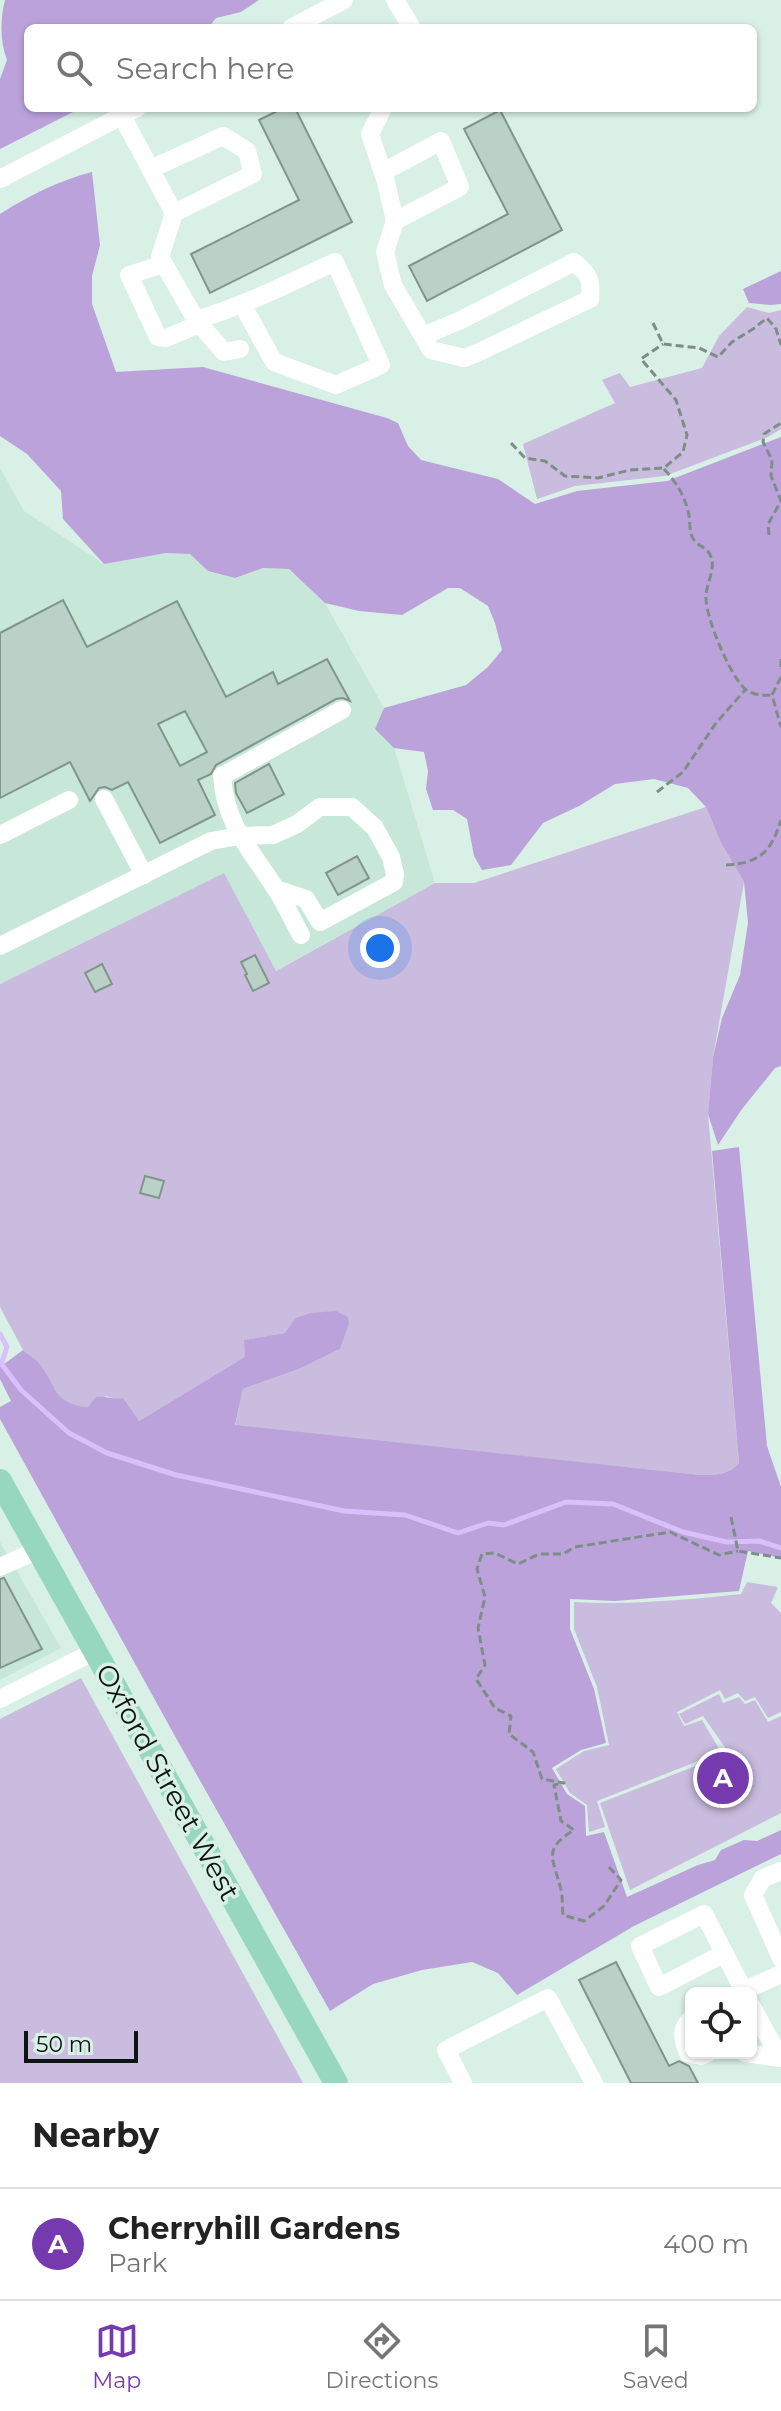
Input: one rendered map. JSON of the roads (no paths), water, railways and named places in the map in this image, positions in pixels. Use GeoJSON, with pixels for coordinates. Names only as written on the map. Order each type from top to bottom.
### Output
{"type":"FeatureCollection","features":[{"type":"Feature","properties":{"kind":"main road","name":"Oxford Street West"},"geometry":{"type":"LineString","coordinates":[[0,1481],[336,2083]]}},
{"type":"Feature","properties":{"kind":"street"},"geometry":{"type":"LineString","coordinates":[[299,24],[344,0]]}},
{"type":"Feature","properties":{"kind":"street"},"geometry":{"type":"LineString","coordinates":[[395,0],[410,24]]}},
{"type":"Feature","properties":{"kind":"street"},"geometry":{"type":"LineString","coordinates":[[0,179],[129,112],[151,169],[174,213],[160,257],[198,322],[224,352],[240,349]]}},
{"type":"Feature","properties":{"kind":"street"},"geometry":{"type":"LineString","coordinates":[[381,112],[370,134],[395,221],[385,252],[393,285],[431,350],[464,358],[477,353],[590,299],[591,284],[588,273],[574,262],[423,336]]}},
{"type":"Feature","properties":{"kind":"street"},"geometry":{"type":"LineString","coordinates":[[151,169],[223,136],[247,151],[253,174],[174,213]]}},
{"type":"Feature","properties":{"kind":"street"},"geometry":{"type":"LineString","coordinates":[[383,172],[441,141],[460,187],[395,221]]}},
{"type":"Feature","properties":{"kind":"street"},"geometry":{"type":"LineString","coordinates":[[164,264],[129,275],[158,337],[166,338],[335,262],[381,365],[336,385],[274,362],[242,304]]}},
{"type":"Feature","properties":{"kind":"street"},"geometry":{"type":"LineString","coordinates":[[301,935],[276,889],[239,836],[226,808],[222,776],[342,710]]}},
{"type":"Feature","properties":{"kind":"street"},"geometry":{"type":"LineString","coordinates":[[104,799],[144,875]]}},
{"type":"Feature","properties":{"kind":"street"},"geometry":{"type":"LineString","coordinates":[[0,835],[69,800]]}},
{"type":"Feature","properties":{"kind":"street"},"geometry":{"type":"LineString","coordinates":[[0,946],[211,841],[273,835],[297,824],[320,807],[352,807],[375,828],[391,857],[395,874],[394,882],[320,922],[306,899],[276,889]]}},
{"type":"Feature","properties":{"kind":"street"},"geometry":{"type":"LineString","coordinates":[[0,1567],[38,1550]]}},
{"type":"Feature","properties":{"kind":"street"},"geometry":{"type":"LineString","coordinates":[[0,1699],[95,1651]]}},
{"type":"Feature","properties":{"kind":"street"},"geometry":{"type":"LineString","coordinates":[[781,1871],[763,1878],[753,1895],[781,1958]]}},
{"type":"Feature","properties":{"kind":"street"},"geometry":{"type":"LineString","coordinates":[[725,1953],[659,1987],[640,1946],[704,1914],[725,1953],[740,1987]]}},
{"type":"Feature","properties":{"kind":"street"},"geometry":{"type":"LineString","coordinates":[[757,1988],[781,1974]]}},
{"type":"Feature","properties":{"kind":"street"},"geometry":{"type":"LineString","coordinates":[[463,2083],[446,2050],[548,1998],[594,2083]]}},
{"type":"Feature","properties":{"kind":"street"},"geometry":{"type":"LineString","coordinates":[[757,2010],[776,2033],[781,2058],[757,2055]]}},
{"type":"Feature","properties":{"kind":"street"},"geometry":{"type":"LineString","coordinates":[[685,2024],[682,2037],[685,2045]]}},
{"type":"Feature","properties":{"kind":"waterway"},"geometry":{"type":"LineString","coordinates":[[0,1334],[7,1347],[2,1362]]}},
{"type":"Feature","properties":{"kind":"waterway"},"geometry":{"type":"LineString","coordinates":[[0,1362],[21,1390],[69,1433],[107,1453],[176,1475],[344,1511],[405,1515],[458,1533],[488,1523],[504,1525],[566,1502],[613,1504],[683,1532],[727,1542],[759,1541],[781,1548]]}},
{"type":"Feature","properties":{"kind":"place","name":"Cherryhill Gardens"},"geometry":{"type":"Point","coordinates":[723,1778]}}]}
